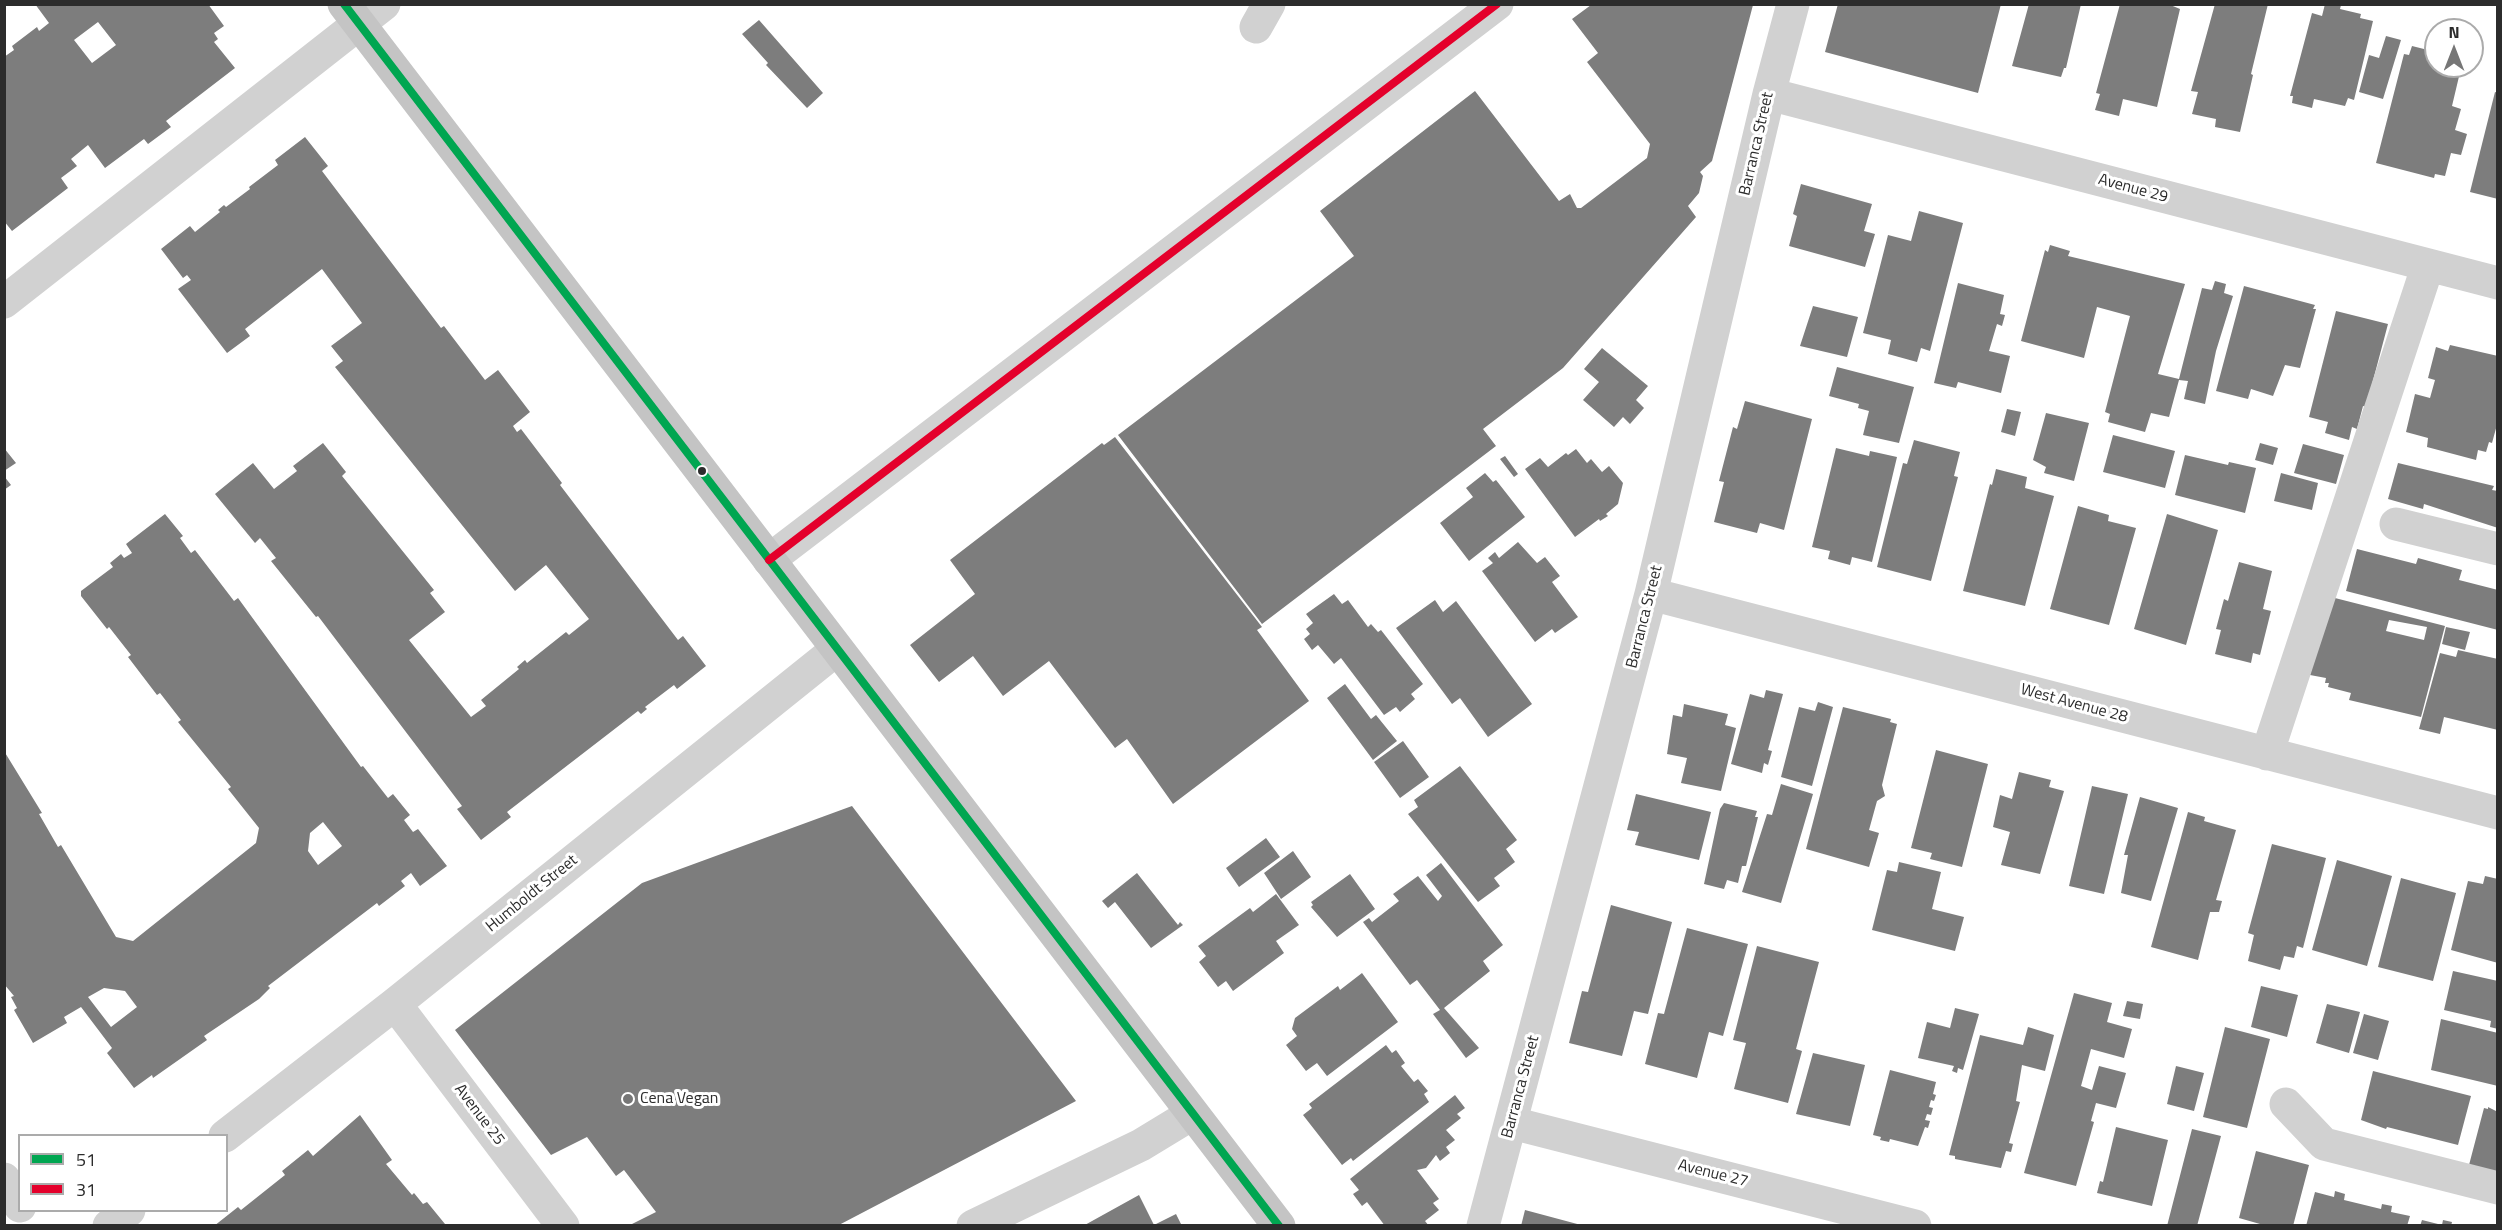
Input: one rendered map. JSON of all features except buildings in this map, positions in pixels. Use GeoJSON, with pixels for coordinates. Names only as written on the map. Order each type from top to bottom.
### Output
{"type":"FeatureCollection","features":[{"type":"Feature","properties":{"kind":"main road"},"geometry":{"type":"LineString","coordinates":[[352,15],[1279,1226]]}},
{"type":"Feature","properties":{"kind":"street"},"geometry":{"type":"LineString","coordinates":[[4,302],[352,15],[384,4]]}},
{"type":"Feature","properties":{"kind":"street"},"geometry":{"type":"LineString","coordinates":[[769,560],[1497,4]]}},
{"type":"Feature","properties":{"kind":"street","name":"Barranca Street"},"geometry":{"type":"LineString","coordinates":[[1483,1226],[1651,594],[1769,94],[1793,4]]}},
{"type":"Feature","properties":{"kind":"street","name":"Avenue 29"},"geometry":{"type":"LineString","coordinates":[[1769,94],[2498,283]]}},
{"type":"Feature","properties":{"kind":"street"},"geometry":{"type":"LineString","coordinates":[[2267,754],[2428,266]]}},
{"type":"Feature","properties":{"kind":"street"},"geometry":{"type":"LineString","coordinates":[[2396,524],[2498,549]]}},
{"type":"Feature","properties":{"kind":"street","name":"West Avenue 28"},"geometry":{"type":"LineString","coordinates":[[1651,594],[2498,813]]}},
{"type":"Feature","properties":{"kind":"street","name":"Humboldt Street"},"geometry":{"type":"LineString","coordinates":[[228,1134],[395,1004],[836,650]]}},
{"type":"Feature","properties":{"kind":"street","name":"Avenue 25"},"geometry":{"type":"LineString","coordinates":[[395,1004],[563,1226]]}},
{"type":"Feature","properties":{"kind":"street"},"geometry":{"type":"LineString","coordinates":[[2286,1104],[2324,1144],[2498,1188]]}},
{"type":"Feature","properties":{"kind":"street"},"geometry":{"type":"LineString","coordinates":[[973,1226],[1141,1145],[1192,1114]]}},
{"type":"Feature","properties":{"kind":"street","name":"Avenue 27"},"geometry":{"type":"LineString","coordinates":[[1512,1123],[1914,1226]]}},
{"type":"Feature","properties":{"kind":"street"},"geometry":{"type":"LineString","coordinates":[[4,1179],[18,1203]]}},
{"type":"Feature","properties":{"kind":"street"},"geometry":{"type":"LineString","coordinates":[[23,1212],[30,1226]]}},
{"type":"Feature","properties":{"kind":"street"},"geometry":{"type":"LineString","coordinates":[[109,1226],[126,1212]]}},
{"type":"Feature","properties":{"kind":"transit line","name":"51"},"geometry":{"type":"LineString","coordinates":[[344,4],[1279,1226]]}},
{"type":"Feature","properties":{"kind":"transit line","name":"31"},"geometry":{"type":"LineString","coordinates":[[769,560],[1497,4]]}},
{"type":"Feature","properties":{"kind":"place","name":"Cena Vegan"},"geometry":{"type":"Point","coordinates":[628,1099]}}]}
